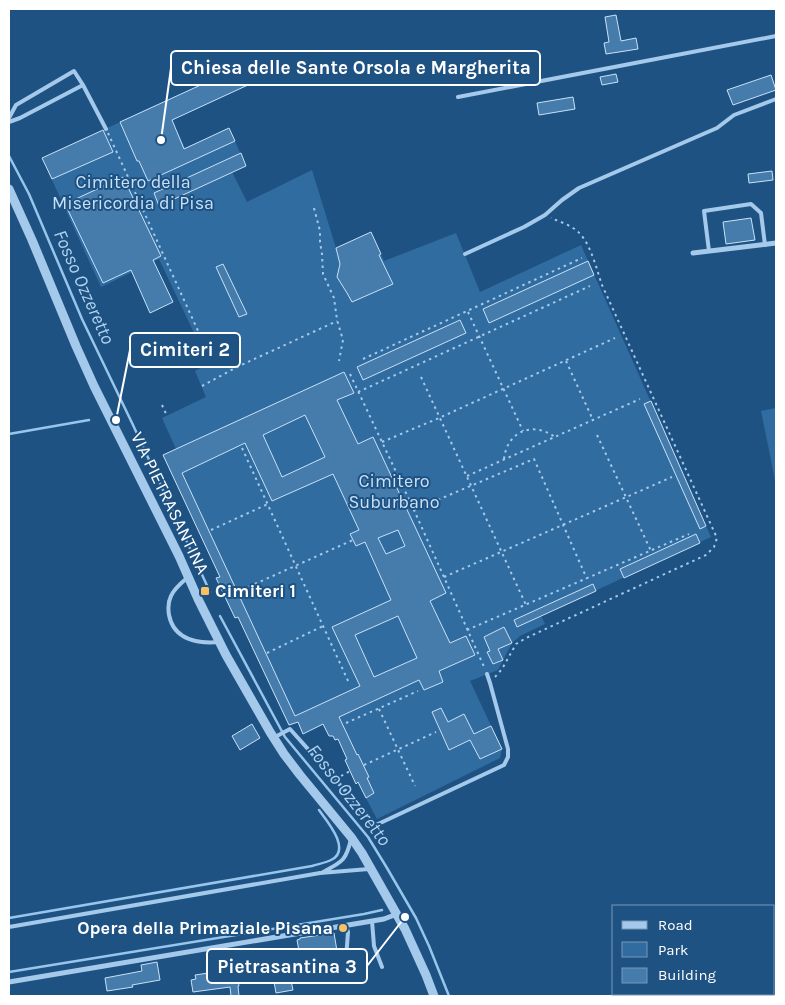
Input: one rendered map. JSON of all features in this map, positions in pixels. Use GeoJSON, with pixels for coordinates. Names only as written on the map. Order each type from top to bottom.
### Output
{"type":"FeatureCollection","features":[{"type":"Feature","properties":{"kind":"street","name":"VIA PIETRASANTINA"},"geometry":{"type":"LineString","coordinates":[[9,190],[94,386],[220,642],[236,672],[300,775],[351,837],[371,868],[411,942],[434,996]]}},
{"type":"Feature","properties":{"kind":"street"},"geometry":{"type":"LineString","coordinates":[[693,253],[776,243]]}},
{"type":"Feature","properties":{"kind":"street"},"geometry":{"type":"LineString","coordinates":[[9,982],[346,926],[384,919],[397,914]]}},
{"type":"Feature","properties":{"kind":"lane"},"geometry":{"type":"LineString","coordinates":[[458,97],[776,36]]}},
{"type":"Feature","properties":{"kind":"lane"},"geometry":{"type":"LineString","coordinates":[[9,120],[16,105],[74,71],[106,129]]}},
{"type":"Feature","properties":{"kind":"lane"},"geometry":{"type":"LineString","coordinates":[[9,120],[20,118],[83,86]]}},
{"type":"Feature","properties":{"kind":"lane"},"geometry":{"type":"LineString","coordinates":[[465,254],[524,227],[545,215],[580,188],[717,128],[734,115],[776,98]]}},
{"type":"Feature","properties":{"kind":"lane"},"geometry":{"type":"LineString","coordinates":[[709,251],[704,211],[751,204],[760,213],[765,245]]}},
{"type":"Feature","properties":{"kind":"lane"},"geometry":{"type":"LineString","coordinates":[[188,576],[170,597],[168,608],[171,622],[178,633],[187,639],[206,643],[220,642]]}},
{"type":"Feature","properties":{"kind":"lane"},"geometry":{"type":"LineString","coordinates":[[276,736],[290,729],[376,825],[504,765],[508,757],[508,749],[487,674]]}},
{"type":"Feature","properties":{"kind":"lane"},"geometry":{"type":"LineString","coordinates":[[320,874],[341,862],[348,851],[351,837]]}},
{"type":"Feature","properties":{"kind":"lane"},"geometry":{"type":"LineString","coordinates":[[9,927],[320,874],[371,868]]}},
{"type":"Feature","properties":{"kind":"lane"},"geometry":{"type":"LineString","coordinates":[[372,921],[374,946],[382,967]]}},
{"type":"Feature","properties":{"kind":"lane"},"geometry":{"type":"LineString","coordinates":[[338,975],[346,959],[348,932],[346,926]]}},
{"type":"Feature","properties":{"kind":"path"},"geometry":{"type":"LineString","coordinates":[[106,129],[199,333]]}},
{"type":"Feature","properties":{"kind":"path"},"geometry":{"type":"LineString","coordinates":[[314,208],[320,231],[323,274],[334,298],[343,340],[340,361]]}},
{"type":"Feature","properties":{"kind":"path"},"geometry":{"type":"LineString","coordinates":[[490,683],[502,669],[516,644],[706,555],[714,547],[717,538],[602,285],[591,253],[583,237],[574,228],[545,215]]}},
{"type":"Feature","properties":{"kind":"path"},"geometry":{"type":"LineString","coordinates":[[364,359],[582,258]]}},
{"type":"Feature","properties":{"kind":"path"},"geometry":{"type":"LineString","coordinates":[[358,392],[590,286]]}},
{"type":"Feature","properties":{"kind":"path"},"geometry":{"type":"LineString","coordinates":[[468,312],[523,431]]}},
{"type":"Feature","properties":{"kind":"path"},"geometry":{"type":"LineString","coordinates":[[202,386],[237,367],[338,320]]}},
{"type":"Feature","properties":{"kind":"path"},"geometry":{"type":"LineString","coordinates":[[382,442],[615,338]]}},
{"type":"Feature","properties":{"kind":"path"},"geometry":{"type":"LineString","coordinates":[[566,361],[593,420]]}},
{"type":"Feature","properties":{"kind":"path"},"geometry":{"type":"LineString","coordinates":[[350,374],[414,510],[487,674]]}},
{"type":"Feature","properties":{"kind":"path"},"geometry":{"type":"LineString","coordinates":[[421,377],[526,605]]}},
{"type":"Feature","properties":{"kind":"path"},"geometry":{"type":"LineString","coordinates":[[467,476],[640,400]]}},
{"type":"Feature","properties":{"kind":"path"},"geometry":{"type":"LineString","coordinates":[[162,404],[167,416]]}},
{"type":"Feature","properties":{"kind":"path"},"geometry":{"type":"LineString","coordinates":[[504,460],[508,443],[523,431],[534,429],[549,433],[555,437]]}},
{"type":"Feature","properties":{"kind":"path"},"geometry":{"type":"LineString","coordinates":[[597,436],[651,551]]}},
{"type":"Feature","properties":{"kind":"path"},"geometry":{"type":"LineString","coordinates":[[242,448],[349,683]]}},
{"type":"Feature","properties":{"kind":"path"},"geometry":{"type":"LineString","coordinates":[[414,510],[534,459],[587,578]]}},
{"type":"Feature","properties":{"kind":"path"},"geometry":{"type":"LineString","coordinates":[[444,578],[672,477]]}},
{"type":"Feature","properties":{"kind":"path"},"geometry":{"type":"LineString","coordinates":[[211,530],[268,504]]}},
{"type":"Feature","properties":{"kind":"path"},"geometry":{"type":"LineString","coordinates":[[467,630],[689,534]]}},
{"type":"Feature","properties":{"kind":"path"},"geometry":{"type":"LineString","coordinates":[[237,592],[353,540]]}},
{"type":"Feature","properties":{"kind":"path"},"geometry":{"type":"LineString","coordinates":[[267,652],[323,626]]}},
{"type":"Feature","properties":{"kind":"path"},"geometry":{"type":"LineString","coordinates":[[346,723],[418,691]]}},
{"type":"Feature","properties":{"kind":"path"},"geometry":{"type":"LineString","coordinates":[[379,709],[415,786]]}},
{"type":"Feature","properties":{"kind":"path"},"geometry":{"type":"LineString","coordinates":[[364,765],[436,732]]}},
{"type":"Feature","properties":{"kind":"path"},"geometry":{"type":"LineString","coordinates":[[334,779],[350,771]]}},
{"type":"Feature","properties":{"kind":"path"},"geometry":{"type":"LineString","coordinates":[[207,949],[211,971]]}},
{"type":"Feature","properties":{"kind":"green space","name":"Cimitero Suburbano"},"geometry":{"type":"Polygon","coordinates":[[[253,61],[261,79],[172,120],[185,148],[229,128],[246,166],[232,172],[247,202],[312,170],[336,248],[371,232],[384,261],[456,233],[480,292],[581,245],[711,537],[541,616],[545,624],[520,636],[512,643],[498,670],[470,681],[502,749],[500,758],[377,819],[358,783],[356,784],[345,760],[347,759],[339,739],[335,740],[333,736],[329,736],[323,725],[303,734],[298,722],[289,726],[238,617],[235,618],[216,578],[220,576],[163,455],[176,449],[162,418],[206,397],[195,371],[203,367],[195,335],[159,259],[101,287],[42,158],[253,61]]]}},
{"type":"Feature","properties":{"kind":"green space"},"geometry":{"type":"Polygon","coordinates":[[[776,408],[776,485],[761,411],[776,408]]]}},
{"type":"Feature","properties":{"kind":"building"},"geometry":{"type":"Polygon","coordinates":[[[616,15],[621,41],[636,38],[638,49],[606,54],[604,43],[609,42],[605,17],[616,15]]]}},
{"type":"Feature","properties":{"kind":"building"},"geometry":{"type":"Polygon","coordinates":[[[253,61],[261,79],[172,120],[184,149],[229,128],[235,141],[148,181],[120,122],[253,61]]]}},
{"type":"Feature","properties":{"kind":"building"},"geometry":{"type":"Polygon","coordinates":[[[616,74],[618,82],[602,85],[600,77],[616,74]]]}},
{"type":"Feature","properties":{"kind":"building"},"geometry":{"type":"Polygon","coordinates":[[[771,75],[776,90],[733,105],[727,90],[771,75]]]}},
{"type":"Feature","properties":{"kind":"building"},"geometry":{"type":"Polygon","coordinates":[[[573,97],[575,109],[539,115],[537,103],[573,97]]]}},
{"type":"Feature","properties":{"kind":"building"},"geometry":{"type":"Polygon","coordinates":[[[103,130],[113,152],[52,179],[42,158],[103,130]]]}},
{"type":"Feature","properties":{"kind":"building"},"geometry":{"type":"Polygon","coordinates":[[[241,153],[246,166],[159,206],[154,193],[241,153]]]}},
{"type":"Feature","properties":{"kind":"building"},"geometry":{"type":"Polygon","coordinates":[[[772,171],[773,180],[749,183],[748,174],[772,171]]]}},
{"type":"Feature","properties":{"kind":"building"},"geometry":{"type":"Polygon","coordinates":[[[123,177],[161,256],[153,260],[173,302],[150,313],[131,270],[103,283],[65,204],[123,177]]]}},
{"type":"Feature","properties":{"kind":"building"},"geometry":{"type":"Polygon","coordinates":[[[751,218],[755,240],[726,244],[723,222],[751,218]]]}},
{"type":"Feature","properties":{"kind":"building"},"geometry":{"type":"Polygon","coordinates":[[[371,232],[381,254],[379,255],[393,284],[352,302],[337,277],[340,264],[336,248],[371,232]]]}},
{"type":"Feature","properties":{"kind":"building"},"geometry":{"type":"Polygon","coordinates":[[[588,261],[594,275],[489,323],[483,309],[588,261]]]}},
{"type":"Feature","properties":{"kind":"building"},"geometry":{"type":"Polygon","coordinates":[[[223,264],[247,314],[239,317],[216,267],[223,264]]]}},
{"type":"Feature","properties":{"kind":"building"},"geometry":{"type":"Polygon","coordinates":[[[460,320],[466,333],[363,380],[357,367],[460,320]]]}},
{"type":"Feature","properties":{"kind":"building"},"geometry":{"type":"Polygon","coordinates":[[[344,372],[354,393],[337,400],[358,444],[373,437],[446,593],[430,601],[450,643],[466,636],[475,655],[439,671],[443,682],[424,690],[419,680],[339,717],[369,777],[367,778],[374,793],[366,798],[358,782],[356,784],[338,739],[335,740],[333,736],[329,736],[323,724],[303,734],[298,722],[289,725],[238,617],[235,618],[216,578],[220,577],[163,455],[344,372]],[[305,415],[263,435],[282,477],[325,457],[305,415]],[[245,443],[182,473],[295,716],[360,686],[332,627],[391,600],[365,542],[356,546],[350,534],[359,530],[333,474],[272,501],[245,443]],[[398,530],[378,538],[386,554],[405,546],[398,530]],[[398,616],[355,635],[374,677],[417,658],[398,616]]]}},
{"type":"Feature","properties":{"kind":"building"},"geometry":{"type":"Polygon","coordinates":[[[651,401],[706,526],[700,529],[644,404],[651,401]]]}},
{"type":"Feature","properties":{"kind":"building"},"geometry":{"type":"Polygon","coordinates":[[[696,534],[700,543],[624,578],[620,569],[696,534]]]}},
{"type":"Feature","properties":{"kind":"building"},"geometry":{"type":"Polygon","coordinates":[[[593,584],[596,591],[517,627],[514,620],[593,584]]]}},
{"type":"Feature","properties":{"kind":"building"},"geometry":{"type":"Polygon","coordinates":[[[504,627],[512,643],[498,649],[503,660],[493,664],[487,652],[490,651],[484,637],[504,627]]]}},
{"type":"Feature","properties":{"kind":"building"},"geometry":{"type":"Polygon","coordinates":[[[441,708],[448,722],[464,714],[474,734],[491,726],[502,749],[480,759],[470,740],[449,750],[432,712],[441,708]]]}},
{"type":"Feature","properties":{"kind":"building"},"geometry":{"type":"Polygon","coordinates":[[[252,724],[260,738],[240,750],[232,736],[252,724]]]}},
{"type":"Feature","properties":{"kind":"building"},"geometry":{"type":"Polygon","coordinates":[[[334,933],[338,957],[319,960],[320,966],[304,968],[302,951],[299,951],[297,940],[334,933]]]}},
{"type":"Feature","properties":{"kind":"building"},"geometry":{"type":"Polygon","coordinates":[[[286,956],[293,990],[276,993],[270,959],[286,956]]]}},
{"type":"Feature","properties":{"kind":"building"},"geometry":{"type":"Polygon","coordinates":[[[157,962],[160,980],[107,991],[105,978],[142,971],[141,965],[157,962]]]}},
{"type":"Feature","properties":{"kind":"building"},"geometry":{"type":"Polygon","coordinates":[[[236,967],[239,996],[231,996],[230,987],[193,992],[191,980],[196,979],[195,975],[222,971],[222,968],[236,967]]]}},
{"type":"Feature","properties":{"kind":"waterway","name":"Fosso Ozzeretto"},"geometry":{"type":"LineString","coordinates":[[9,156],[29,194],[82,319],[210,592]]}},
{"type":"Feature","properties":{"kind":"waterway"},"geometry":{"type":"LineString","coordinates":[[9,434],[89,420]]}},
{"type":"Feature","properties":{"kind":"waterway","name":"Fosso Ozzeretto"},"geometry":{"type":"LineString","coordinates":[[220,616],[285,737],[368,837],[387,868],[416,918],[449,996]]}},
{"type":"Feature","properties":{"kind":"waterway"},"geometry":{"type":"LineString","coordinates":[[9,918],[312,866],[326,862],[337,855],[339,843],[332,828],[319,810]]}},
{"type":"Feature","properties":{"kind":"waterway"},"geometry":{"type":"LineString","coordinates":[[9,972],[382,910]]}},
{"type":"Feature","properties":{"kind":"place","name":"Chiesa delle Sante Orsola e Margherita"},"geometry":{"type":"Point","coordinates":[161,140]}},
{"type":"Feature","properties":{"kind":"place","name":"Cimiteri 2"},"geometry":{"type":"Point","coordinates":[116,420]}},
{"type":"Feature","properties":{"kind":"place","name":"Cimiteri 1"},"geometry":{"type":"Point","coordinates":[205,591]}},
{"type":"Feature","properties":{"kind":"place","name":"Pietrasantina 3"},"geometry":{"type":"Point","coordinates":[405,917]}},
{"type":"Feature","properties":{"kind":"place","name":"Opera della Primaziale Pisana"},"geometry":{"type":"Point","coordinates":[343,928]}},
{"type":"Feature","properties":{"kind":"park label","name":"Cimitero della Misericordia di Pisa"},"geometry":{"type":"Point","coordinates":[133,192]}}]}
